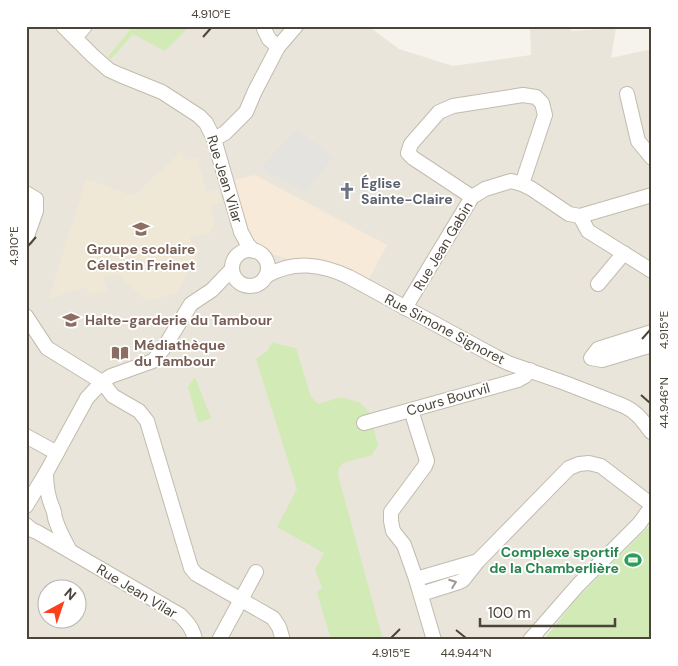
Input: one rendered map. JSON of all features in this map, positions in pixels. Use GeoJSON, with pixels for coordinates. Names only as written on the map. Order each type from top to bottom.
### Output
{"type":"FeatureCollection","features":[{"type":"Feature","properties":{"kind":"street","name":"Rue Jean Vilar"},"geometry":{"type":"LineString","coordinates":[[63,26],[108,70],[162,92],[199,116],[206,124],[214,139],[240,232],[248,245],[260,254]]}},
{"type":"Feature","properties":{"kind":"street"},"geometry":{"type":"LineString","coordinates":[[75,38],[85,26]]}},
{"type":"Feature","properties":{"kind":"street"},"geometry":{"type":"LineString","coordinates":[[266,26],[264,29],[269,39],[278,47]]}},
{"type":"Feature","properties":{"kind":"street"},"geometry":{"type":"LineString","coordinates":[[214,139],[225,133],[246,112],[278,47],[296,26]]}},
{"type":"Feature","properties":{"kind":"street"},"geometry":{"type":"LineString","coordinates":[[627,94],[638,141],[652,158]]}},
{"type":"Feature","properties":{"kind":"street"},"geometry":{"type":"LineString","coordinates":[[472,197],[413,158],[408,153],[411,144],[439,112],[453,106],[523,95],[536,97],[542,103],[545,115],[522,184],[569,214],[580,216],[652,195]]}},
{"type":"Feature","properties":{"kind":"street","name":"Rue Jean Gabin"},"geometry":{"type":"LineString","coordinates":[[405,308],[472,197],[485,188],[510,181],[522,184]]}},
{"type":"Feature","properties":{"kind":"street"},"geometry":{"type":"LineString","coordinates":[[26,193],[36,200],[36,211],[26,239]]}},
{"type":"Feature","properties":{"kind":"street"},"geometry":{"type":"LineString","coordinates":[[580,216],[588,231],[652,271]]}},
{"type":"Feature","properties":{"kind":"street","name":"Rue Jean Vilar"},"geometry":{"type":"LineString","coordinates":[[238,254],[240,232]]}},
{"type":"Feature","properties":{"kind":"street"},"geometry":{"type":"LineString","coordinates":[[27,504],[87,398],[102,382],[111,376],[153,361],[163,349],[186,310],[191,304],[212,290],[232,269],[238,254],[249,250],[260,254],[268,264],[264,280],[255,285],[241,284],[212,290]]}},
{"type":"Feature","properties":{"kind":"street"},"geometry":{"type":"LineString","coordinates":[[598,284],[624,253]]}},
{"type":"Feature","properties":{"kind":"street","name":"Rue Simone Signoret"},"geometry":{"type":"LineString","coordinates":[[260,254],[286,267]]}},
{"type":"Feature","properties":{"kind":"street","name":"Rue Simone Signoret"},"geometry":{"type":"LineString","coordinates":[[266,276],[286,267],[314,266],[333,270],[508,363],[633,410],[651,432]]}},
{"type":"Feature","properties":{"kind":"street"},"geometry":{"type":"LineString","coordinates":[[232,269],[241,284]]}},
{"type":"Feature","properties":{"kind":"street"},"geometry":{"type":"LineString","coordinates":[[26,316],[47,348],[102,382],[113,396],[139,411],[147,420],[191,568],[196,574],[273,618],[279,627],[283,640]]}},
{"type":"Feature","properties":{"kind":"street"},"geometry":{"type":"LineString","coordinates":[[652,332],[598,348],[591,358],[602,360],[652,345]]}},
{"type":"Feature","properties":{"kind":"street","name":"Cours Bourvil"},"geometry":{"type":"LineString","coordinates":[[364,423],[518,380],[530,370]]}},
{"type":"Feature","properties":{"kind":"street"},"geometry":{"type":"LineString","coordinates":[[411,410],[427,461],[391,512],[391,521],[393,531],[404,545],[434,640]]}},
{"type":"Feature","properties":{"kind":"street"},"geometry":{"type":"LineString","coordinates":[[651,432],[649,436],[652,442]]}},
{"type":"Feature","properties":{"kind":"street"},"geometry":{"type":"LineString","coordinates":[[26,436],[57,453]]}},
{"type":"Feature","properties":{"kind":"street"},"geometry":{"type":"LineString","coordinates":[[421,594],[463,580],[478,561],[569,468],[589,463],[601,466],[652,506],[639,524],[578,585],[530,640]]}},
{"type":"Feature","properties":{"kind":"street"},"geometry":{"type":"LineString","coordinates":[[46,473],[50,504],[70,551]]}},
{"type":"Feature","properties":{"kind":"street"},"geometry":{"type":"LineString","coordinates":[[27,504],[37,499],[50,504]]}},
{"type":"Feature","properties":{"kind":"street","name":"Rue Jean Vilar"},"geometry":{"type":"LineString","coordinates":[[29,528],[46,530],[55,519]]}},
{"type":"Feature","properties":{"kind":"street","name":"Rue Jean Vilar"},"geometry":{"type":"LineString","coordinates":[[29,528],[180,615],[191,627],[195,640]]}},
{"type":"Feature","properties":{"kind":"street"},"geometry":{"type":"LineString","coordinates":[[416,579],[478,561]]}},
{"type":"Feature","properties":{"kind":"street"},"geometry":{"type":"LineString","coordinates":[[219,640],[256,572]]}},
{"type":"Feature","properties":{"kind":"shaded area"},"geometry":{"type":"Polygon","coordinates":[[[26,26],[368,26],[399,49],[453,66],[531,55],[530,26],[571,26],[571,31],[616,28],[611,58],[652,49],[652,519],[641,511],[567,587],[523,640],[26,640],[26,26]]]}},
{"type":"Feature","properties":{"kind":"shaded area"},"geometry":{"type":"Polygon","coordinates":[[[297,129],[333,157],[305,192],[261,168],[297,129]]]}},
{"type":"Feature","properties":{"kind":"shaded area","name":"Groupe scolaire Célestin Freinet"},"geometry":{"type":"Polygon","coordinates":[[[182,151],[185,160],[197,158],[206,191],[218,189],[222,202],[210,206],[215,224],[208,235],[204,233],[190,237],[191,242],[196,244],[198,249],[201,249],[177,293],[147,301],[124,281],[121,274],[103,278],[107,290],[93,294],[88,292],[86,287],[49,299],[86,179],[133,196],[182,151]]]}},
{"type":"Feature","properties":{"kind":"shaded area"},"geometry":{"type":"Polygon","coordinates":[[[255,175],[387,245],[367,283],[329,264],[312,259],[287,259],[264,251],[256,244],[248,236],[231,181],[255,175]]]}},
{"type":"Feature","properties":{"kind":"green space"},"geometry":{"type":"Polygon","coordinates":[[[133,26],[190,26],[165,51],[133,34],[111,59],[108,57],[133,26]]]}},
{"type":"Feature","properties":{"kind":"green space"},"geometry":{"type":"Polygon","coordinates":[[[272,342],[296,348],[311,397],[318,404],[344,398],[359,402],[369,412],[378,445],[372,455],[343,463],[339,468],[338,475],[383,640],[331,640],[317,592],[322,588],[315,570],[324,553],[277,527],[297,489],[256,359],[268,350],[272,342]]]}},
{"type":"Feature","properties":{"kind":"green space"},"geometry":{"type":"Polygon","coordinates":[[[195,377],[211,418],[198,423],[188,387],[195,377]]]}},
{"type":"Feature","properties":{"kind":"green space","name":"Complexe sportif de la Chamberlière"},"geometry":{"type":"Polygon","coordinates":[[[652,523],[652,640],[543,640],[577,598],[652,523]]]}},
{"type":"Feature","properties":{"kind":"place","name":"Église Sainte-Claire"},"geometry":{"type":"Point","coordinates":[347,191]}},
{"type":"Feature","properties":{"kind":"place","name":"Groupe scolaire Célestin Freinet"},"geometry":{"type":"Point","coordinates":[141,229]}},
{"type":"Feature","properties":{"kind":"place","name":"Halte-garderie du Tambour"},"geometry":{"type":"Point","coordinates":[71,320]}},
{"type":"Feature","properties":{"kind":"place","name":"Médiathèque du Tambour"},"geometry":{"type":"Point","coordinates":[120,353]}},
{"type":"Feature","properties":{"kind":"place","name":"Complexe sportif de la Chamberlière"},"geometry":{"type":"Point","coordinates":[633,560]}}]}
